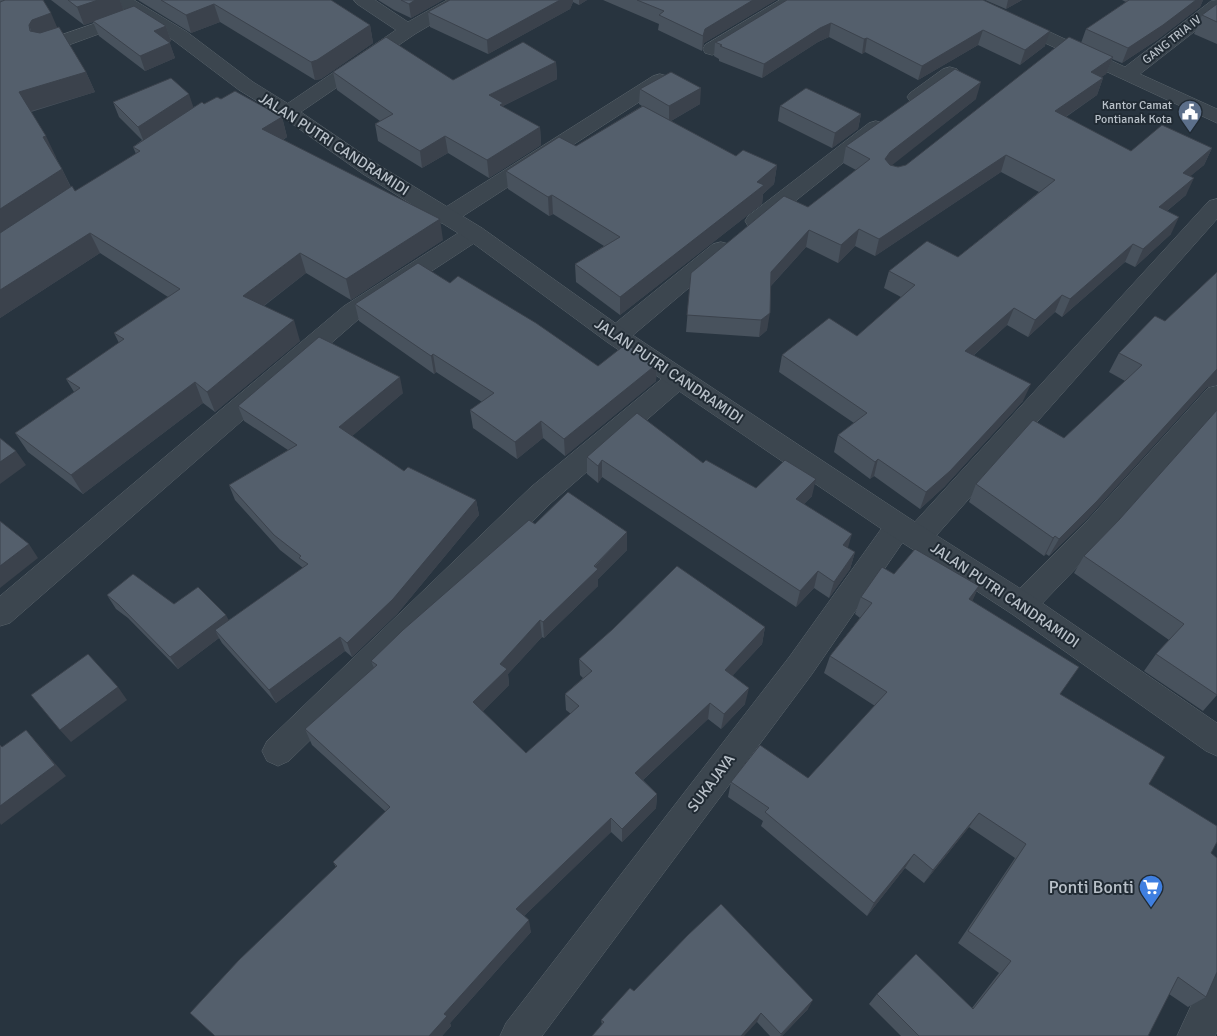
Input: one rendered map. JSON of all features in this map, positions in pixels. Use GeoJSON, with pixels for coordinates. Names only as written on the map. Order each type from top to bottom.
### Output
{"type":"FeatureCollection","features":[{"type":"Feature","properties":{"kind":"street"},"geometry":{"type":"LineString","coordinates":[[363,0],[408,30]]}},
{"type":"Feature","properties":{"kind":"street"},"geometry":{"type":"LineString","coordinates":[[288,112],[408,30],[460,0]]}},
{"type":"Feature","properties":{"kind":"street"},"geometry":{"type":"LineString","coordinates":[[712,49],[792,0]]}},
{"type":"Feature","properties":{"kind":"street"},"geometry":{"type":"LineString","coordinates":[[967,0],[1053,51],[1126,75],[1217,117]]}},
{"type":"Feature","properties":{"kind":"street","name":"GANG TRIA IV"},"geometry":{"type":"LineString","coordinates":[[1126,75],[1217,5]]}},
{"type":"Feature","properties":{"kind":"street"},"geometry":{"type":"LineString","coordinates":[[48,46],[130,6]]}},
{"type":"Feature","properties":{"kind":"street","name":"JALAN PUTRI CANDRAMIDI"},"geometry":{"type":"LineString","coordinates":[[130,6],[180,36],[238,91],[288,112],[370,169],[474,233],[616,336],[909,532],[1022,605],[1217,741]]}},
{"type":"Feature","properties":{"kind":"street"},"geometry":{"type":"LineString","coordinates":[[616,336],[830,161],[950,73]]}},
{"type":"Feature","properties":{"kind":"street"},"geometry":{"type":"LineString","coordinates":[[446,217],[660,80]]}},
{"type":"Feature","properties":{"kind":"street","name":"SUKAJAYA"},"geometry":{"type":"LineString","coordinates":[[519,1036],[801,665],[909,532],[1217,206]]}},
{"type":"Feature","properties":{"kind":"street"},"geometry":{"type":"LineString","coordinates":[[0,614],[352,312],[474,233]]}},
{"type":"Feature","properties":{"kind":"street"},"geometry":{"type":"LineString","coordinates":[[278,750],[541,495],[679,378]]}},
{"type":"Feature","properties":{"kind":"street"},"geometry":{"type":"LineString","coordinates":[[1022,605],[1058,570],[1130,493],[1217,395]]}},
{"type":"Feature","properties":{"kind":"street"},"geometry":{"type":"LineString","coordinates":[[1196,1036],[1217,991]]}},
{"type":"Feature","properties":{"kind":"building"},"geometry":{"type":"Polygon","coordinates":[[[5,0],[43,0],[51,13],[32,20],[29,25],[30,31],[40,33],[59,27],[86,72],[19,92],[46,136],[43,137],[62,169],[0,209],[0,2],[5,0]]]}},
{"type":"Feature","properties":{"kind":"building"},"geometry":{"type":"Polygon","coordinates":[[[68,0],[98,0],[77,7],[68,0]]]}},
{"type":"Feature","properties":{"kind":"building"},"geometry":{"type":"Polygon","coordinates":[[[161,0],[331,0],[370,25],[311,62],[214,4],[186,15],[161,0]]]}},
{"type":"Feature","properties":{"kind":"building"},"geometry":{"type":"Polygon","coordinates":[[[401,0],[415,0],[409,4],[401,0]]]}},
{"type":"Feature","properties":{"kind":"building"},"geometry":{"type":"Polygon","coordinates":[[[450,0],[560,0],[487,40],[428,12],[450,0]]]}},
{"type":"Feature","properties":{"kind":"building"},"geometry":{"type":"Polygon","coordinates":[[[637,0],[753,0],[705,29],[703,36],[659,15],[664,11],[637,0]]]}},
{"type":"Feature","properties":{"kind":"building"},"geometry":{"type":"Polygon","coordinates":[[[787,0],[983,0],[1050,31],[1025,50],[983,30],[922,66],[867,38],[864,39],[831,23],[764,64],[720,46],[722,45],[715,42],[787,0]]]}},
{"type":"Feature","properties":{"kind":"building"},"geometry":{"type":"Polygon","coordinates":[[[1129,0],[1196,0],[1128,48],[1086,29],[1129,0]]]}},
{"type":"Feature","properties":{"kind":"building"},"geometry":{"type":"Polygon","coordinates":[[[1217,4],[1217,22],[1202,15],[1217,4]]]}},
{"type":"Feature","properties":{"kind":"building"},"geometry":{"type":"Polygon","coordinates":[[[134,6],[166,26],[154,31],[170,43],[140,56],[93,21],[134,6]]]}},
{"type":"Feature","properties":{"kind":"building"},"geometry":{"type":"Polygon","coordinates":[[[386,37],[453,80],[523,42],[556,62],[489,95],[503,103],[500,105],[540,127],[487,160],[445,136],[420,151],[375,124],[393,114],[333,72],[386,37]]]}},
{"type":"Feature","properties":{"kind":"building"},"geometry":{"type":"Polygon","coordinates":[[[1069,37],[1113,57],[1091,72],[1103,78],[1055,111],[1131,151],[1162,125],[1212,148],[1183,173],[1194,178],[1159,207],[1179,217],[1143,249],[1133,244],[1070,299],[1062,295],[1035,320],[1014,308],[965,351],[1031,384],[950,471],[926,492],[878,459],[875,462],[838,435],[867,413],[782,355],[829,318],[857,336],[915,285],[889,271],[927,241],[958,257],[1055,180],[1006,155],[879,239],[859,229],[841,245],[809,230],[771,272],[770,313],[761,320],[687,315],[691,273],[784,196],[808,207],[870,159],[846,146],[955,69],[981,82],[890,152],[885,159],[890,165],[898,167],[906,165],[1069,37]]]}},
{"type":"Feature","properties":{"kind":"building"},"geometry":{"type":"Polygon","coordinates":[[[671,72],[701,88],[669,106],[640,89],[671,72]]]}},
{"type":"Feature","properties":{"kind":"building"},"geometry":{"type":"Polygon","coordinates":[[[171,78],[189,94],[138,127],[113,102],[171,78]]]}},
{"type":"Feature","properties":{"kind":"building"},"geometry":{"type":"Polygon","coordinates":[[[806,88],[861,114],[835,133],[780,106],[806,88]]]}},
{"type":"Feature","properties":{"kind":"building"},"geometry":{"type":"Polygon","coordinates":[[[235,91],[282,117],[262,129],[440,219],[346,279],[300,253],[243,296],[294,320],[207,392],[195,382],[71,475],[15,433],[80,388],[66,379],[124,339],[114,333],[180,289],[90,233],[0,290],[0,233],[72,186],[75,191],[140,151],[133,147],[202,102],[204,104],[217,97],[221,99],[235,91]]]}},
{"type":"Feature","properties":{"kind":"building"},"geometry":{"type":"Polygon","coordinates":[[[643,106],[736,156],[743,150],[777,165],[757,182],[764,185],[620,297],[575,264],[620,237],[552,195],[548,197],[506,171],[559,137],[576,146],[643,106]]]}},
{"type":"Feature","properties":{"kind":"building"},"geometry":{"type":"Polygon","coordinates":[[[418,263],[450,283],[458,276],[536,323],[598,366],[626,344],[657,364],[564,439],[541,421],[515,442],[470,410],[494,393],[433,354],[431,356],[355,304],[418,263]]]}},
{"type":"Feature","properties":{"kind":"building"},"geometry":{"type":"Polygon","coordinates":[[[1217,272],[1217,369],[1097,501],[1059,539],[1055,536],[1053,538],[976,484],[1033,420],[1064,438],[1142,365],[1119,353],[1155,316],[1165,321],[1217,272]]]}},
{"type":"Feature","properties":{"kind":"building"},"geometry":{"type":"Polygon","coordinates":[[[319,337],[400,377],[339,427],[404,471],[408,467],[476,500],[393,599],[347,643],[340,637],[269,690],[215,630],[308,564],[299,558],[301,556],[274,535],[229,485],[297,445],[238,406],[319,337]]]}},
{"type":"Feature","properties":{"kind":"building"},"geometry":{"type":"Polygon","coordinates":[[[1217,410],[1217,695],[1156,654],[1184,624],[1084,556],[1119,520],[1217,410]]]}},
{"type":"Feature","properties":{"kind":"building"},"geometry":{"type":"Polygon","coordinates":[[[637,413],[703,463],[706,460],[756,488],[785,460],[816,479],[796,499],[852,534],[843,545],[855,552],[834,582],[818,571],[800,591],[602,460],[598,466],[587,457],[637,413]]]}},
{"type":"Feature","properties":{"kind":"building"},"geometry":{"type":"Polygon","coordinates":[[[0,438],[16,451],[0,462],[0,438]]]}},
{"type":"Feature","properties":{"kind":"building"},"geometry":{"type":"Polygon","coordinates":[[[568,492],[627,532],[594,566],[598,569],[543,622],[540,620],[500,664],[507,669],[473,702],[526,753],[579,706],[565,694],[592,671],[579,659],[613,629],[677,566],[765,627],[725,670],[749,688],[724,714],[710,703],[635,773],[657,794],[622,829],[611,818],[516,909],[529,920],[444,1014],[447,1016],[429,1036],[215,1036],[190,1013],[239,960],[337,866],[333,862],[390,807],[305,729],[377,665],[371,661],[403,630],[529,520],[535,524],[568,492]]]}},
{"type":"Feature","properties":{"kind":"building"},"geometry":{"type":"Polygon","coordinates":[[[0,521],[29,544],[0,566],[0,521]]]}},
{"type":"Feature","properties":{"kind":"building"},"geometry":{"type":"Polygon","coordinates":[[[915,549],[979,586],[969,599],[1079,667],[1060,694],[1165,757],[1149,784],[1217,826],[1217,842],[1211,853],[1217,858],[1217,972],[1206,997],[1178,977],[1148,1036],[919,1036],[877,994],[916,954],[973,1009],[1011,961],[968,931],[1026,844],[979,813],[933,870],[914,854],[874,903],[765,812],[769,808],[731,782],[760,745],[808,778],[887,692],[830,656],[872,603],[861,597],[882,567],[894,574],[915,549]]]}},
{"type":"Feature","properties":{"kind":"building"},"geometry":{"type":"Polygon","coordinates":[[[133,574],[174,604],[198,587],[226,615],[170,657],[107,595],[133,574]]]}},
{"type":"Feature","properties":{"kind":"building"},"geometry":{"type":"Polygon","coordinates":[[[88,654],[118,687],[60,730],[31,695],[88,654]]]}},
{"type":"Feature","properties":{"kind":"building"},"geometry":{"type":"Polygon","coordinates":[[[26,730],[55,765],[0,806],[0,745],[2,747],[26,730]]]}},
{"type":"Feature","properties":{"kind":"building"},"geometry":{"type":"Polygon","coordinates":[[[721,904],[813,1000],[781,1034],[761,1013],[741,1036],[592,1036],[604,1022],[601,1020],[630,988],[634,991],[721,904]]]}},
{"type":"Feature","properties":{"kind":"place","name":"Kantor Camat Pontianak Kota"},"geometry":{"type":"Point","coordinates":[1190,133]}},
{"type":"Feature","properties":{"kind":"place","name":"Ponti Bonti"},"geometry":{"type":"Point","coordinates":[1151,908]}}]}
